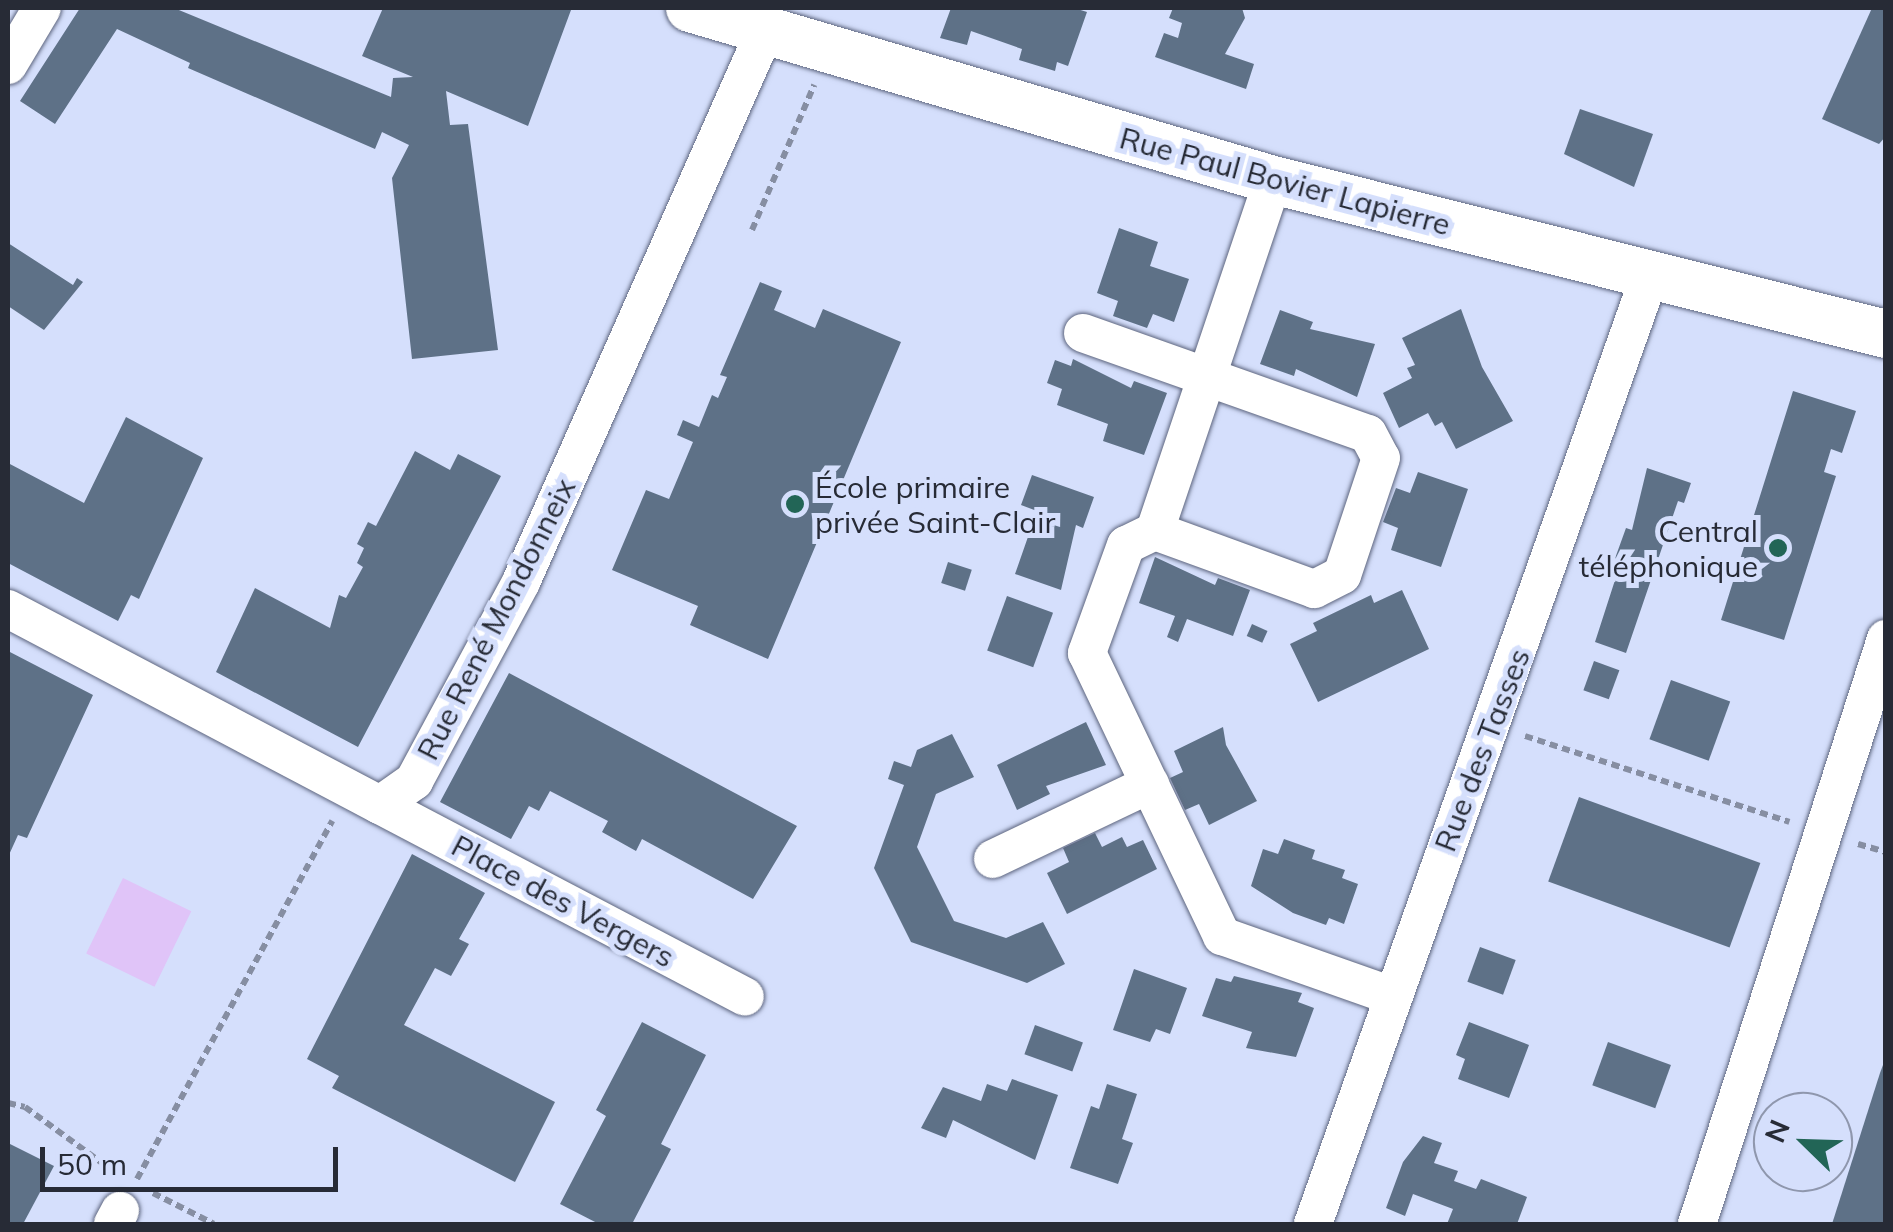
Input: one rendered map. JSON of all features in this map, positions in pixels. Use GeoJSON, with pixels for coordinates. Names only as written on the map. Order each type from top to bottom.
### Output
{"type":"FeatureCollection","features":[{"type":"Feature","properties":{"kind":"main road","name":"Rue Paul Bovier Lapierre"},"geometry":{"type":"LineString","coordinates":[[690,8],[1273,180],[1886,334]]}},
{"type":"Feature","properties":{"kind":"street"},"geometry":{"type":"LineString","coordinates":[[8,65],[42,8]]}},
{"type":"Feature","properties":{"kind":"street","name":"Rue René Mondonneix"},"geometry":{"type":"LineString","coordinates":[[364,797],[414,781],[522,582],[764,32]]}},
{"type":"Feature","properties":{"kind":"street"},"geometry":{"type":"LineString","coordinates":[[1273,180],[1154,531],[1126,545],[1087,653],[1222,936],[1392,996]]}},
{"type":"Feature","properties":{"kind":"street","name":"Rue des Tasses"},"geometry":{"type":"LineString","coordinates":[[1313,1224],[1650,275]]}},
{"type":"Feature","properties":{"kind":"street"},"geometry":{"type":"LineString","coordinates":[[1083,332],[1368,434],[1381,458],[1342,576],[1314,589],[1154,531]]}},
{"type":"Feature","properties":{"kind":"street"},"geometry":{"type":"LineString","coordinates":[[8,609],[364,797]]}},
{"type":"Feature","properties":{"kind":"street"},"geometry":{"type":"LineString","coordinates":[[1698,1224],[1886,639]]}},
{"type":"Feature","properties":{"kind":"street"},"geometry":{"type":"LineString","coordinates":[[993,859],[1150,784]]}},
{"type":"Feature","properties":{"kind":"street","name":"Place des Vergers"},"geometry":{"type":"LineString","coordinates":[[364,797],[745,997]]}},
{"type":"Feature","properties":{"kind":"path"},"geometry":{"type":"LineString","coordinates":[[752,230],[827,51]]}},
{"type":"Feature","properties":{"kind":"path"},"geometry":{"type":"LineString","coordinates":[[1491,725],[1823,834]]}},
{"type":"Feature","properties":{"kind":"path"},"geometry":{"type":"LineString","coordinates":[[123,1206],[364,797]]}},
{"type":"Feature","properties":{"kind":"path"},"geometry":{"type":"LineString","coordinates":[[8,1103],[25,1107],[91,1160],[123,1206],[214,1224]]}},
{"type":"Feature","properties":{"kind":"shaded area"},"geometry":{"type":"Polygon","coordinates":[[[123,878],[191,911],[154,987],[86,953],[123,878]]]}},
{"type":"Feature","properties":{"kind":"building"},"geometry":{"type":"Polygon","coordinates":[[[80,8],[174,8],[391,97],[393,78],[413,77],[362,56],[383,8],[571,10],[528,126],[446,91],[450,125],[468,124],[498,350],[412,359],[392,178],[409,145],[382,132],[375,149],[188,68],[190,63],[117,29],[55,124],[20,101],[80,8]]]}},
{"type":"Feature","properties":{"kind":"building"},"geometry":{"type":"Polygon","coordinates":[[[951,8],[1074,8],[1087,12],[1068,66],[1057,62],[1055,71],[1019,60],[1022,49],[971,31],[967,45],[940,38],[951,8]]]}},
{"type":"Feature","properties":{"kind":"building"},"geometry":{"type":"Polygon","coordinates":[[[1173,8],[1242,8],[1245,18],[1225,54],[1254,64],[1246,89],[1155,57],[1164,33],[1178,38],[1182,23],[1169,18],[1173,8]]]}},
{"type":"Feature","properties":{"kind":"building"},"geometry":{"type":"Polygon","coordinates":[[[1872,8],[1886,8],[1886,136],[1879,144],[1822,119],[1872,8]]]}},
{"type":"Feature","properties":{"kind":"building"},"geometry":{"type":"Polygon","coordinates":[[[1580,109],[1653,134],[1634,187],[1564,154],[1580,109]]]}},
{"type":"Feature","properties":{"kind":"building"},"geometry":{"type":"Polygon","coordinates":[[[1119,228],[1158,242],[1150,266],[1189,279],[1174,322],[1153,314],[1147,328],[1113,316],[1118,301],[1097,293],[1119,228]]]}},
{"type":"Feature","properties":{"kind":"building"},"geometry":{"type":"Polygon","coordinates":[[[8,243],[73,285],[77,278],[83,282],[44,330],[8,306],[8,243]]]}},
{"type":"Feature","properties":{"kind":"building"},"geometry":{"type":"Polygon","coordinates":[[[760,282],[782,291],[774,310],[815,328],[823,309],[901,342],[768,659],[690,625],[698,606],[612,570],[646,490],[669,499],[693,442],[677,435],[683,420],[699,427],[712,395],[718,398],[727,377],[720,375],[760,282]]]}},
{"type":"Feature","properties":{"kind":"building"},"geometry":{"type":"Polygon","coordinates":[[[1461,309],[1482,367],[1513,421],[1456,449],[1442,422],[1435,426],[1428,413],[1399,428],[1383,393],[1412,378],[1407,368],[1415,365],[1402,338],[1461,309]]]}},
{"type":"Feature","properties":{"kind":"building"},"geometry":{"type":"Polygon","coordinates":[[[1280,310],[1313,322],[1310,329],[1375,344],[1357,397],[1296,369],[1294,376],[1260,364],[1280,310]]]}},
{"type":"Feature","properties":{"kind":"building"},"geometry":{"type":"Polygon","coordinates":[[[1073,359],[1131,388],[1134,381],[1167,393],[1144,455],[1103,441],[1108,424],[1057,405],[1062,389],[1047,383],[1055,360],[1071,366],[1073,359]]]}},
{"type":"Feature","properties":{"kind":"building","name":"Central téléphonique"},"geometry":{"type":"Polygon","coordinates":[[[1793,391],[1856,411],[1842,453],[1831,449],[1824,472],[1836,476],[1784,640],[1721,620],[1793,391]]]}},
{"type":"Feature","properties":{"kind":"building"},"geometry":{"type":"Polygon","coordinates":[[[126,417],[203,458],[139,599],[131,595],[118,621],[8,563],[8,463],[84,503],[126,417]]]}},
{"type":"Feature","properties":{"kind":"building"},"geometry":{"type":"Polygon","coordinates":[[[415,451],[450,470],[458,454],[501,476],[358,747],[216,672],[255,588],[330,628],[339,595],[346,598],[363,567],[357,563],[364,548],[357,544],[368,522],[376,526],[415,451]]]}},
{"type":"Feature","properties":{"kind":"building"},"geometry":{"type":"Polygon","coordinates":[[[1647,468],[1691,483],[1684,503],[1678,501],[1626,653],[1595,642],[1616,577],[1609,575],[1626,528],[1632,530],[1647,468]]]}},
{"type":"Feature","properties":{"kind":"building"},"geometry":{"type":"Polygon","coordinates":[[[1418,472],[1468,489],[1441,567],[1391,550],[1398,528],[1383,522],[1396,488],[1410,493],[1418,472]]]}},
{"type":"Feature","properties":{"kind":"building"},"geometry":{"type":"Polygon","coordinates":[[[1032,475],[1094,497],[1083,528],[1076,525],[1061,590],[1015,574],[1037,511],[1021,505],[1032,475]]]}},
{"type":"Feature","properties":{"kind":"building"},"geometry":{"type":"Polygon","coordinates":[[[1155,557],[1215,585],[1218,578],[1250,590],[1233,636],[1187,619],[1178,642],[1167,637],[1175,616],[1139,603],[1155,557]]]}},
{"type":"Feature","properties":{"kind":"building"},"geometry":{"type":"Polygon","coordinates":[[[948,562],[972,570],[965,591],[941,583],[948,562]]]}},
{"type":"Feature","properties":{"kind":"building"},"geometry":{"type":"Polygon","coordinates":[[[1402,590],[1429,649],[1318,702],[1290,644],[1317,631],[1313,623],[1371,595],[1374,603],[1402,590]]]}},
{"type":"Feature","properties":{"kind":"building"},"geometry":{"type":"Polygon","coordinates":[[[1007,596],[1053,613],[1033,667],[987,651],[1007,596]]]}},
{"type":"Feature","properties":{"kind":"building"},"geometry":{"type":"Polygon","coordinates":[[[1252,624],[1268,631],[1262,643],[1247,636],[1252,624]]]}},
{"type":"Feature","properties":{"kind":"building"},"geometry":{"type":"Polygon","coordinates":[[[8,651],[93,695],[27,838],[18,835],[8,857],[8,651]]]}},
{"type":"Feature","properties":{"kind":"building"},"geometry":{"type":"Polygon","coordinates":[[[1594,661],[1619,670],[1609,699],[1583,690],[1594,661]]]}},
{"type":"Feature","properties":{"kind":"building"},"geometry":{"type":"Polygon","coordinates":[[[509,673],[797,826],[753,899],[642,839],[636,851],[602,832],[608,821],[550,791],[539,811],[529,806],[511,839],[440,802],[509,673]]]}},
{"type":"Feature","properties":{"kind":"building"},"geometry":{"type":"Polygon","coordinates":[[[1671,680],[1730,702],[1709,761],[1649,739],[1671,680]]]}},
{"type":"Feature","properties":{"kind":"building"},"geometry":{"type":"Polygon","coordinates":[[[1086,722],[1106,765],[1046,786],[1050,794],[1017,810],[997,765],[1086,722]]]}},
{"type":"Feature","properties":{"kind":"building"},"geometry":{"type":"Polygon","coordinates":[[[1223,727],[1226,745],[1257,801],[1209,825],[1199,804],[1185,810],[1170,778],[1183,772],[1174,751],[1223,727]]]}},
{"type":"Feature","properties":{"kind":"building"},"geometry":{"type":"Polygon","coordinates":[[[952,734],[974,777],[936,794],[917,847],[954,921],[1006,938],[1043,922],[1065,964],[1027,983],[911,942],[874,868],[904,785],[888,779],[894,761],[911,767],[917,750],[952,734]]]}},
{"type":"Feature","properties":{"kind":"building"},"geometry":{"type":"Polygon","coordinates":[[[1579,797],[1760,863],[1730,948],[1548,882],[1579,797]]]}},
{"type":"Feature","properties":{"kind":"building"},"geometry":{"type":"Polygon","coordinates":[[[1095,833],[1102,847],[1122,837],[1127,847],[1143,840],[1157,869],[1067,914],[1047,873],[1069,862],[1063,848],[1095,833]]]}},
{"type":"Feature","properties":{"kind":"building"},"geometry":{"type":"Polygon","coordinates":[[[1284,839],[1315,850],[1312,859],[1345,870],[1342,878],[1358,884],[1344,924],[1329,918],[1326,925],[1293,913],[1251,886],[1263,849],[1278,854],[1284,839]]]}},
{"type":"Feature","properties":{"kind":"building"},"geometry":{"type":"Polygon","coordinates":[[[412,854],[485,893],[459,939],[469,944],[451,976],[435,968],[404,1025],[555,1102],[515,1182],[332,1088],[339,1076],[307,1059],[412,854]]]}},
{"type":"Feature","properties":{"kind":"building"},"geometry":{"type":"Polygon","coordinates":[[[1480,947],[1516,960],[1503,995],[1467,982],[1480,947]]]}},
{"type":"Feature","properties":{"kind":"building"},"geometry":{"type":"Polygon","coordinates":[[[1134,969],[1187,988],[1170,1034],[1156,1029],[1150,1042],[1113,1030],[1134,969]]]}},
{"type":"Feature","properties":{"kind":"building"},"geometry":{"type":"Polygon","coordinates":[[[1234,976],[1302,993],[1298,1002],[1314,1008],[1296,1057],[1246,1048],[1252,1032],[1202,1016],[1216,978],[1231,982],[1234,976]]]}},
{"type":"Feature","properties":{"kind":"building"},"geometry":{"type":"Polygon","coordinates":[[[642,1022],[706,1055],[661,1144],[671,1149],[632,1224],[599,1224],[560,1204],[606,1116],[596,1110],[642,1022]]]}},
{"type":"Feature","properties":{"kind":"building"},"geometry":{"type":"Polygon","coordinates":[[[1469,1022],[1529,1045],[1509,1098],[1458,1079],[1465,1059],[1456,1055],[1469,1022]]]}},
{"type":"Feature","properties":{"kind":"building"},"geometry":{"type":"Polygon","coordinates":[[[1035,1025],[1083,1042],[1072,1072],[1024,1054],[1035,1025]]]}},
{"type":"Feature","properties":{"kind":"building"},"geometry":{"type":"Polygon","coordinates":[[[1608,1042],[1671,1065],[1655,1108],[1592,1085],[1608,1042]]]}},
{"type":"Feature","properties":{"kind":"building"},"geometry":{"type":"Polygon","coordinates":[[[1886,1057],[1886,1224],[1832,1224],[1842,1192],[1853,1192],[1853,1158],[1886,1057]]]}},
{"type":"Feature","properties":{"kind":"building"},"geometry":{"type":"Polygon","coordinates":[[[1012,1079],[1058,1095],[1035,1160],[953,1120],[946,1138],[921,1128],[943,1087],[981,1101],[987,1084],[1007,1091],[1012,1079]]]}},
{"type":"Feature","properties":{"kind":"building"},"geometry":{"type":"Polygon","coordinates":[[[1107,1084],[1137,1094],[1122,1139],[1133,1143],[1118,1184],[1070,1168],[1091,1106],[1099,1109],[1107,1084]]]}},
{"type":"Feature","properties":{"kind":"building"},"geometry":{"type":"Polygon","coordinates":[[[1423,1136],[1442,1143],[1434,1163],[1458,1171],[1454,1181],[1476,1189],[1481,1179],[1527,1197],[1517,1224],[1447,1224],[1453,1209],[1413,1194],[1405,1216],[1386,1208],[1403,1162],[1423,1136]]]}},
{"type":"Feature","properties":{"kind":"building"},"geometry":{"type":"Polygon","coordinates":[[[8,1143],[54,1166],[23,1224],[8,1224],[8,1143]]]}},
{"type":"Feature","properties":{"kind":"place","name":"École primaire privée Saint-Clair"},"geometry":{"type":"Point","coordinates":[795,504]}},
{"type":"Feature","properties":{"kind":"place","name":"Central téléphonique"},"geometry":{"type":"Point","coordinates":[1778,548]}}]}
